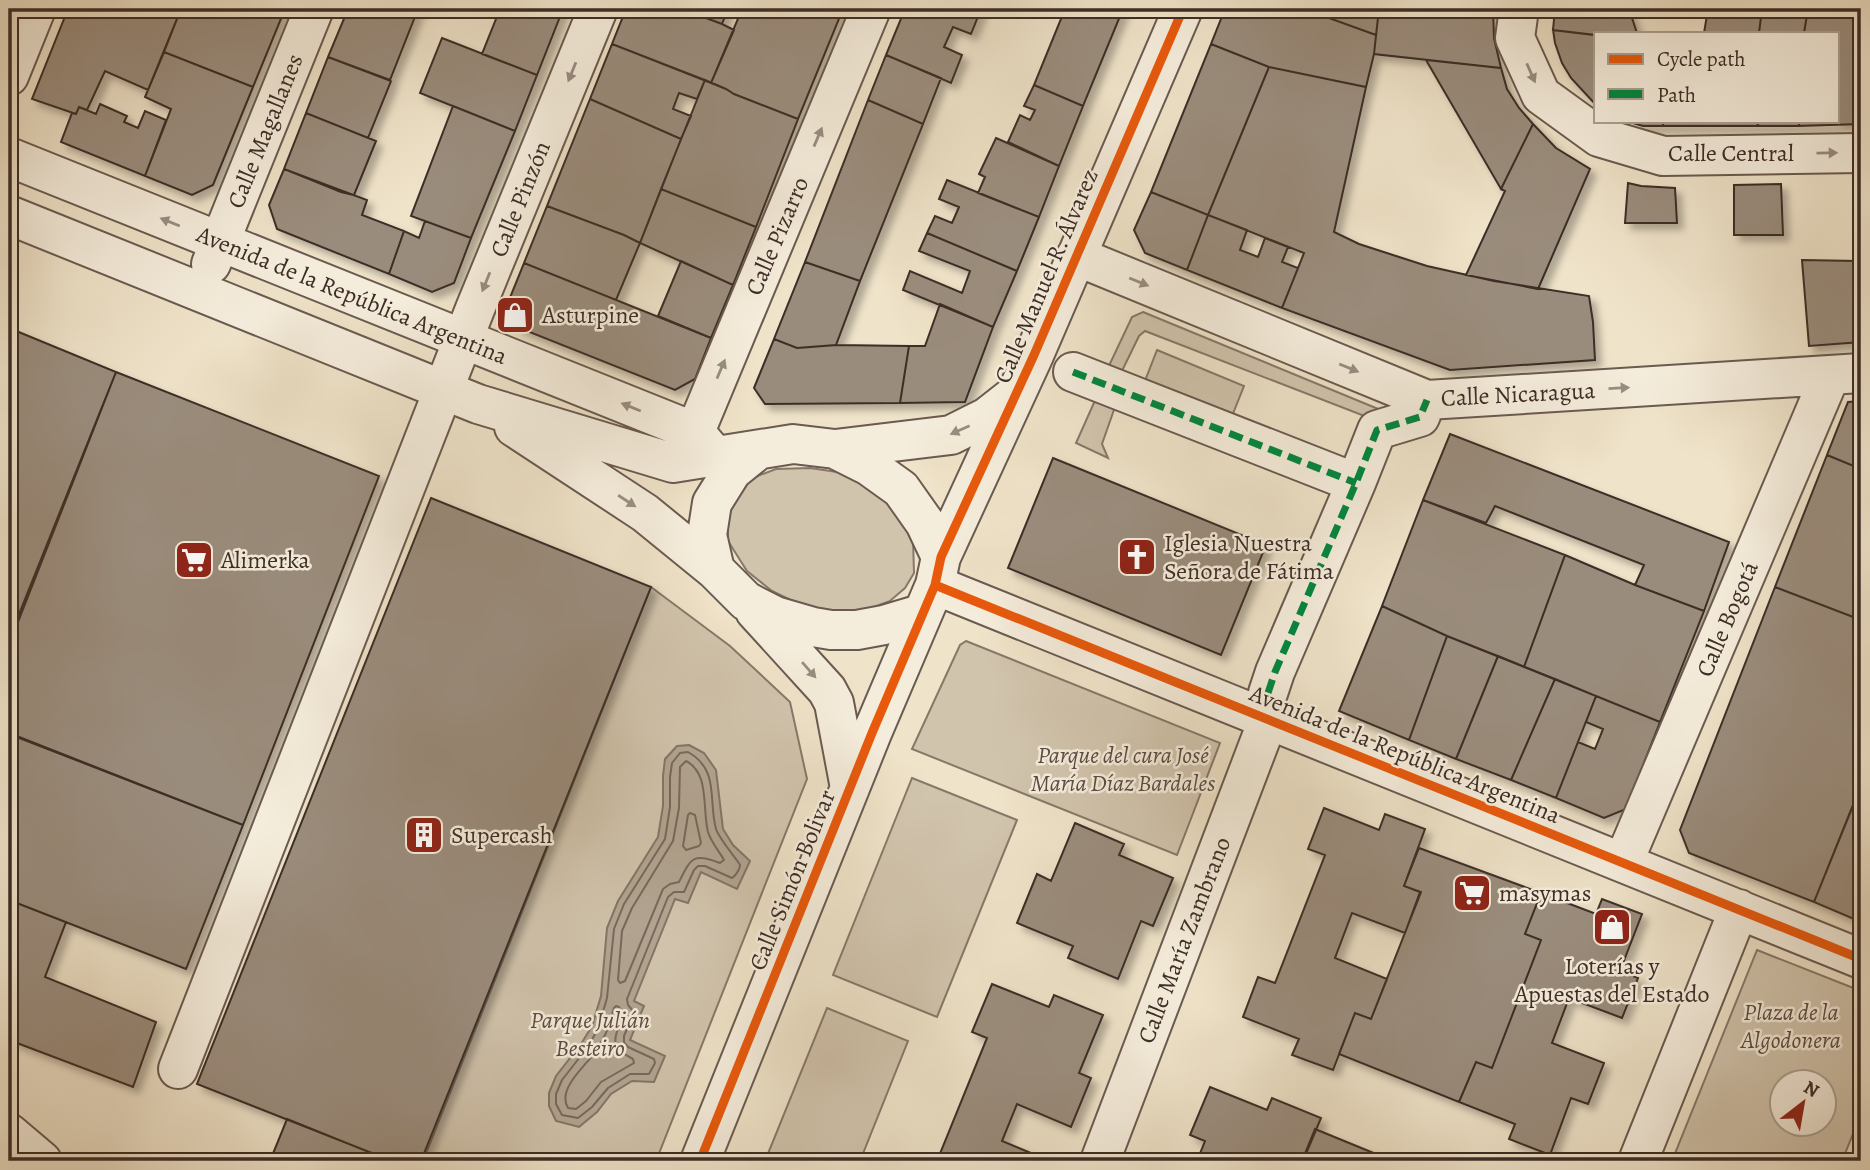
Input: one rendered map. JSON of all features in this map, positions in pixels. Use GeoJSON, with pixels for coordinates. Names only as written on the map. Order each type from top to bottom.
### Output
{"type":"FeatureCollection","features":[{"type":"Feature","properties":{"kind":"street"},"geometry":{"type":"LineString","coordinates":[[9,76],[36,9]]}},
{"type":"Feature","properties":{"kind":"street","name":"Calle Magallanes"},"geometry":{"type":"LineString","coordinates":[[200,292],[314,9]]}},
{"type":"Feature","properties":{"kind":"street","name":"Calle Pinzón"},"geometry":{"type":"LineString","coordinates":[[178,1069],[443,389],[598,9]]}},
{"type":"Feature","properties":{"kind":"street","name":"Calle Pizarro"},"geometry":{"type":"LineString","coordinates":[[705,445],[871,9]]}},
{"type":"Feature","properties":{"kind":"street","name":"Calle Manuel R. Álvarez"},"geometry":{"type":"LineString","coordinates":[[933,585],[1183,9]]}},
{"type":"Feature","properties":{"kind":"street","name":"Calle Central"},"geometry":{"type":"LineString","coordinates":[[1519,9],[1516,38],[1541,95],[1599,137],[1663,156],[1861,153]]}},
{"type":"Feature","properties":{"kind":"street","name":"Avenida de la República Argentina"},"geometry":{"type":"LineString","coordinates":[[9,157],[463,340],[705,445]]}},
{"type":"Feature","properties":{"kind":"street"},"geometry":{"type":"LineString","coordinates":[[9,215],[478,404],[673,463],[705,445],[758,450],[793,444],[835,449],[869,467],[901,489],[925,523],[933,585],[884,625],[857,630],[831,630],[775,616],[746,601],[715,570],[645,513],[478,404]]}},
{"type":"Feature","properties":{"kind":"street","name":"Calle Nicaragua"},"geometry":{"type":"LineString","coordinates":[[1076,256],[1427,400],[1846,374]]}},
{"type":"Feature","properties":{"kind":"street"},"geometry":{"type":"LineString","coordinates":[[1073,372],[1356,483]]}},
{"type":"Feature","properties":{"kind":"street","name":"Calle Bogotá"},"geometry":{"type":"LineString","coordinates":[[1623,863],[1846,374]]}},
{"type":"Feature","properties":{"kind":"street","name":"Calle Manuel R. Álvarez"},"geometry":{"type":"LineString","coordinates":[[835,449],[951,435],[988,417],[1017,393]]}},
{"type":"Feature","properties":{"kind":"street","name":"Calle María Zambrano"},"geometry":{"type":"LineString","coordinates":[[1100,1161],[1268,706],[1275,672],[1377,429],[1420,417],[1427,400]]}},
{"type":"Feature","properties":{"kind":"street"},"geometry":{"type":"LineString","coordinates":[[715,570],[707,535],[712,503],[732,471],[758,450]]}},
{"type":"Feature","properties":{"kind":"street","name":"Avenida de la República Argentina"},"geometry":{"type":"LineString","coordinates":[[933,585],[1268,706],[1623,863],[1861,959]]}},
{"type":"Feature","properties":{"kind":"street","name":"Calle Simón Bolivar"},"geometry":{"type":"LineString","coordinates":[[700,1161],[933,585]]}},
{"type":"Feature","properties":{"kind":"street","name":"Calle Simón Bolivar"},"geometry":{"type":"LineString","coordinates":[[746,601],[827,690],[834,704],[850,788]]}},
{"type":"Feature","properties":{"kind":"street"},"geometry":{"type":"LineString","coordinates":[[1638,1161],[1739,909]]}},
{"type":"Feature","properties":{"kind":"street"},"geometry":{"type":"LineString","coordinates":[[9,1133],[42,1161]]}},
{"type":"Feature","properties":{"kind":"green space"},"geometry":{"type":"Polygon","coordinates":[[[1143,312],[1405,420],[1385,424],[1145,331],[1139,336],[1121,373],[1106,372],[1132,317],[1143,312]]]}},
{"type":"Feature","properties":{"kind":"green space"},"geometry":{"type":"Polygon","coordinates":[[[1157,350],[1244,386],[1230,421],[1143,386],[1157,350]]]}},
{"type":"Feature","properties":{"kind":"green space"},"geometry":{"type":"Polygon","coordinates":[[[1097,396],[1115,407],[1102,444],[1108,458],[1076,443],[1097,396]]]}},
{"type":"Feature","properties":{"kind":"green space"},"geometry":{"type":"Polygon","coordinates":[[[810,468],[844,473],[874,489],[898,510],[913,539],[914,573],[905,588],[890,601],[858,613],[830,612],[801,605],[772,591],[747,571],[728,541],[728,506],[747,480],[776,469],[810,468]]]}},
{"type":"Feature","properties":{"kind":"green space","name":"Parque Julián Besteiro"},"geometry":{"type":"Polygon","coordinates":[[[651,587],[730,646],[790,702],[807,779],[656,1161],[423,1161],[651,587]]]}},
{"type":"Feature","properties":{"kind":"green space","name":"Parque del cura José María Díaz Bardales"},"geometry":{"type":"Polygon","coordinates":[[[966,641],[1220,743],[1177,855],[912,749],[960,645],[966,641]]]}},
{"type":"Feature","properties":{"kind":"green space"},"geometry":{"type":"Polygon","coordinates":[[[912,778],[1017,820],[937,1017],[833,975],[912,778]]]}},
{"type":"Feature","properties":{"kind":"green space","name":"Plaza de la Algodonera"},"geometry":{"type":"Polygon","coordinates":[[[1757,950],[1861,991],[1861,1114],[1842,1161],[1672,1161],[1757,950]]]}},
{"type":"Feature","properties":{"kind":"green space"},"geometry":{"type":"Polygon","coordinates":[[[827,1008],[908,1041],[860,1161],[765,1161],[827,1008]]]}},
{"type":"Feature","properties":{"kind":"water"},"geometry":{"type":"Polygon","coordinates":[[[689,745],[704,753],[716,770],[723,829],[733,845],[750,861],[737,889],[701,872],[688,903],[675,899],[634,1001],[644,1006],[630,1040],[665,1056],[654,1082],[632,1081],[611,1094],[597,1112],[579,1127],[556,1121],[549,1106],[549,1093],[556,1076],[592,1026],[601,996],[607,928],[618,901],[658,837],[663,806],[665,759],[677,746],[689,745]]]}},
{"type":"Feature","properties":{"kind":"building"},"geometry":{"type":"Polygon","coordinates":[[[68,9],[181,9],[148,90],[105,71],[87,110],[79,107],[76,114],[32,99],[68,9]]]}},
{"type":"Feature","properties":{"kind":"building"},"geometry":{"type":"Polygon","coordinates":[[[181,9],[285,9],[253,87],[164,52],[181,9]]]}},
{"type":"Feature","properties":{"kind":"building"},"geometry":{"type":"Polygon","coordinates":[[[348,9],[418,9],[390,80],[328,57],[348,9]]]}},
{"type":"Feature","properties":{"kind":"building"},"geometry":{"type":"Polygon","coordinates":[[[500,9],[563,9],[537,75],[482,54],[500,9]]]}},
{"type":"Feature","properties":{"kind":"building"},"geometry":{"type":"Polygon","coordinates":[[[626,9],[682,9],[734,30],[711,83],[612,44],[626,9]]]}},
{"type":"Feature","properties":{"kind":"building"},"geometry":{"type":"Polygon","coordinates":[[[682,9],[728,9],[722,24],[682,9]]]}},
{"type":"Feature","properties":{"kind":"building"},"geometry":{"type":"Polygon","coordinates":[[[742,9],[843,9],[798,119],[711,83],[742,9]]]}},
{"type":"Feature","properties":{"kind":"building"},"geometry":{"type":"Polygon","coordinates":[[[905,9],[981,9],[971,34],[953,27],[944,47],[962,55],[951,83],[886,55],[905,9]]]}},
{"type":"Feature","properties":{"kind":"building"},"geometry":{"type":"Polygon","coordinates":[[[1065,9],[1123,9],[1083,106],[1034,85],[1065,9]]]}},
{"type":"Feature","properties":{"kind":"building"},"geometry":{"type":"Polygon","coordinates":[[[1225,9],[1304,9],[1376,35],[1366,87],[1269,67],[1211,44],[1225,9]]]}},
{"type":"Feature","properties":{"kind":"building"},"geometry":{"type":"Polygon","coordinates":[[[1304,9],[1379,9],[1376,35],[1304,9]]]}},
{"type":"Feature","properties":{"kind":"building"},"geometry":{"type":"Polygon","coordinates":[[[1379,9],[1493,9],[1494,38],[1501,68],[1374,54],[1379,9]]]}},
{"type":"Feature","properties":{"kind":"building"},"geometry":{"type":"Polygon","coordinates":[[[1555,9],[1629,9],[1637,32],[1594,32],[1594,35],[1553,30],[1555,9]]]}},
{"type":"Feature","properties":{"kind":"building"},"geometry":{"type":"Polygon","coordinates":[[[1708,9],[1762,9],[1759,32],[1704,32],[1708,9]]]}},
{"type":"Feature","properties":{"kind":"building"},"geometry":{"type":"Polygon","coordinates":[[[1762,9],[1808,9],[1804,32],[1759,32],[1762,9]]]}},
{"type":"Feature","properties":{"kind":"building"},"geometry":{"type":"Polygon","coordinates":[[[1808,9],[1861,9],[1861,124],[1799,126],[1799,122],[1839,122],[1839,32],[1804,32],[1808,9]]]}},
{"type":"Feature","properties":{"kind":"building"},"geometry":{"type":"Polygon","coordinates":[[[1553,30],[1594,35],[1594,103],[1571,78],[1555,43],[1553,30]]]}},
{"type":"Feature","properties":{"kind":"building"},"geometry":{"type":"Polygon","coordinates":[[[442,38],[537,75],[515,131],[420,93],[442,38]]]}},
{"type":"Feature","properties":{"kind":"building"},"geometry":{"type":"Polygon","coordinates":[[[612,44],[705,80],[697,99],[679,93],[673,109],[691,116],[681,139],[590,99],[612,44]]]}},
{"type":"Feature","properties":{"kind":"building"},"geometry":{"type":"Polygon","coordinates":[[[1211,44],[1269,67],[1208,215],[1151,192],[1211,44]]]}},
{"type":"Feature","properties":{"kind":"building"},"geometry":{"type":"Polygon","coordinates":[[[164,52],[253,87],[213,185],[192,195],[145,176],[171,109],[145,97],[164,52]]]}},
{"type":"Feature","properties":{"kind":"building"},"geometry":{"type":"Polygon","coordinates":[[[886,55],[941,78],[923,124],[868,100],[886,55]]]}},
{"type":"Feature","properties":{"kind":"building"},"geometry":{"type":"Polygon","coordinates":[[[328,57],[391,81],[368,138],[306,113],[328,57]]]}},
{"type":"Feature","properties":{"kind":"building"},"geometry":{"type":"Polygon","coordinates":[[[1426,60],[1501,68],[1507,89],[1533,124],[1501,189],[1426,60]]]}},
{"type":"Feature","properties":{"kind":"building"},"geometry":{"type":"Polygon","coordinates":[[[1269,67],[1366,87],[1334,232],[1359,244],[1427,266],[1494,281],[1589,296],[1595,360],[1450,370],[1282,308],[1304,253],[1208,215],[1269,67]]]}},
{"type":"Feature","properties":{"kind":"building"},"geometry":{"type":"Polygon","coordinates":[[[705,80],[798,119],[756,227],[661,189],[705,80]]]}},
{"type":"Feature","properties":{"kind":"building"},"geometry":{"type":"Polygon","coordinates":[[[1034,85],[1083,106],[1059,166],[1008,142],[1020,115],[1030,120],[1035,110],[1024,106],[1034,85]]]}},
{"type":"Feature","properties":{"kind":"building"},"geometry":{"type":"Polygon","coordinates":[[[590,99],[681,139],[640,243],[547,206],[590,99]]]}},
{"type":"Feature","properties":{"kind":"building"},"geometry":{"type":"Polygon","coordinates":[[[868,100],[923,124],[860,281],[805,262],[868,100]]]}},
{"type":"Feature","properties":{"kind":"building"},"geometry":{"type":"Polygon","coordinates":[[[100,104],[127,116],[124,122],[138,128],[145,111],[166,120],[145,176],[61,142],[72,113],[76,114],[79,107],[96,114],[100,104]]]}},
{"type":"Feature","properties":{"kind":"building"},"geometry":{"type":"Polygon","coordinates":[[[453,106],[515,131],[471,238],[411,216],[453,106]]]}},
{"type":"Feature","properties":{"kind":"building"},"geometry":{"type":"Polygon","coordinates":[[[306,113],[376,141],[354,195],[284,169],[306,113]]]}},
{"type":"Feature","properties":{"kind":"building"},"geometry":{"type":"Polygon","coordinates":[[[1629,122],[1663,122],[1663,126],[1643,126],[1629,122]]]}},
{"type":"Feature","properties":{"kind":"building"},"geometry":{"type":"Polygon","coordinates":[[[1663,122],[1757,122],[1758,126],[1663,126],[1663,122]]]}},
{"type":"Feature","properties":{"kind":"building"},"geometry":{"type":"Polygon","coordinates":[[[1757,122],[1799,122],[1799,126],[1758,126],[1757,122]]]}},
{"type":"Feature","properties":{"kind":"building"},"geometry":{"type":"Polygon","coordinates":[[[1533,124],[1556,148],[1590,169],[1538,289],[1466,275],[1505,191],[1501,189],[1533,124]]]}},
{"type":"Feature","properties":{"kind":"building"},"geometry":{"type":"Polygon","coordinates":[[[996,138],[1059,166],[1039,217],[978,193],[985,177],[979,174],[996,138]]]}},
{"type":"Feature","properties":{"kind":"building"},"geometry":{"type":"Polygon","coordinates":[[[284,169],[367,200],[362,215],[404,231],[389,274],[277,229],[269,205],[284,169]]]}},
{"type":"Feature","properties":{"kind":"building"},"geometry":{"type":"Polygon","coordinates":[[[947,180],[1039,217],[1017,271],[927,233],[935,216],[952,223],[959,207],[939,199],[947,180]]]}},
{"type":"Feature","properties":{"kind":"building"},"geometry":{"type":"Polygon","coordinates":[[[1628,183],[1675,188],[1677,223],[1625,223],[1628,183]]]}},
{"type":"Feature","properties":{"kind":"building"},"geometry":{"type":"Polygon","coordinates":[[[1781,184],[1783,235],[1734,235],[1734,185],[1781,184]]]}},
{"type":"Feature","properties":{"kind":"building"},"geometry":{"type":"Polygon","coordinates":[[[661,189],[756,227],[733,285],[640,243],[661,189]]]}},
{"type":"Feature","properties":{"kind":"building"},"geometry":{"type":"Polygon","coordinates":[[[1151,192],[1208,215],[1187,270],[1145,253],[1134,230],[1151,192]]]}},
{"type":"Feature","properties":{"kind":"building"},"geometry":{"type":"Polygon","coordinates":[[[547,206],[640,243],[616,300],[524,263],[547,206]]]}},
{"type":"Feature","properties":{"kind":"building"},"geometry":{"type":"Polygon","coordinates":[[[1208,215],[1247,230],[1240,250],[1258,257],[1265,238],[1288,247],[1282,262],[1298,268],[1282,308],[1187,270],[1208,215]]]}},
{"type":"Feature","properties":{"kind":"building"},"geometry":{"type":"Polygon","coordinates":[[[425,221],[471,238],[454,283],[432,292],[389,274],[404,231],[419,238],[425,221]]]}},
{"type":"Feature","properties":{"kind":"building"},"geometry":{"type":"Polygon","coordinates":[[[927,233],[1017,271],[993,327],[903,290],[910,271],[962,293],[970,271],[919,251],[927,233]]]}},
{"type":"Feature","properties":{"kind":"building"},"geometry":{"type":"Polygon","coordinates":[[[1802,260],[1858,261],[1861,342],[1809,346],[1802,260]]]}},
{"type":"Feature","properties":{"kind":"building"},"geometry":{"type":"Polygon","coordinates":[[[681,261],[733,285],[711,338],[658,316],[681,261]]]}},
{"type":"Feature","properties":{"kind":"building"},"geometry":{"type":"Polygon","coordinates":[[[1858,261],[1861,261],[1861,322],[1858,261]]]}},
{"type":"Feature","properties":{"kind":"building"},"geometry":{"type":"Polygon","coordinates":[[[805,262],[860,281],[836,345],[797,348],[774,339],[805,262]]]}},
{"type":"Feature","properties":{"kind":"building"},"geometry":{"type":"Polygon","coordinates":[[[524,263],[711,338],[695,379],[675,390],[517,327],[507,305],[524,263]]]}},
{"type":"Feature","properties":{"kind":"building"},"geometry":{"type":"Polygon","coordinates":[[[940,304],[993,327],[965,402],[900,403],[909,346],[925,346],[940,304]]]}},
{"type":"Feature","properties":{"kind":"building"},"geometry":{"type":"Polygon","coordinates":[[[9,328],[116,372],[9,639],[9,328]]]}},
{"type":"Feature","properties":{"kind":"building"},"geometry":{"type":"Polygon","coordinates":[[[774,339],[797,348],[836,345],[909,346],[900,403],[765,404],[754,388],[774,339]]]}},
{"type":"Feature","properties":{"kind":"building","name":"Alimerka"},"geometry":{"type":"Polygon","coordinates":[[[116,372],[379,476],[243,825],[9,733],[9,645],[116,372]]]}},
{"type":"Feature","properties":{"kind":"building"},"geometry":{"type":"Polygon","coordinates":[[[1861,401],[1861,469],[1827,455],[1848,402],[1861,401]]]}},
{"type":"Feature","properties":{"kind":"building"},"geometry":{"type":"Polygon","coordinates":[[[1450,434],[1729,542],[1704,611],[1635,585],[1644,565],[1495,506],[1486,523],[1423,500],[1450,434]]]}},
{"type":"Feature","properties":{"kind":"building"},"geometry":{"type":"Polygon","coordinates":[[[1827,455],[1861,469],[1861,620],[1775,587],[1827,455]]]}},
{"type":"Feature","properties":{"kind":"building","name":"Iglesia Nuestra Señora de Fátima"},"geometry":{"type":"Polygon","coordinates":[[[1053,458],[1266,545],[1221,655],[1008,568],[1053,458]]]}},
{"type":"Feature","properties":{"kind":"building","name":"Supercash"},"geometry":{"type":"Polygon","coordinates":[[[431,498],[651,587],[421,1161],[392,1161],[197,1084],[431,498]]]}},
{"type":"Feature","properties":{"kind":"building"},"geometry":{"type":"Polygon","coordinates":[[[1423,500],[1565,555],[1524,667],[1382,606],[1423,500]]]}},
{"type":"Feature","properties":{"kind":"building"},"geometry":{"type":"Polygon","coordinates":[[[1565,555],[1704,611],[1660,722],[1524,667],[1565,555]]]}},
{"type":"Feature","properties":{"kind":"building"},"geometry":{"type":"Polygon","coordinates":[[[1775,587],[1861,620],[1861,786],[1814,902],[1689,853],[1680,830],[1775,587]]]}},
{"type":"Feature","properties":{"kind":"building"},"geometry":{"type":"Polygon","coordinates":[[[1382,606],[1447,636],[1409,740],[1339,711],[1382,606]]]}},
{"type":"Feature","properties":{"kind":"building"},"geometry":{"type":"Polygon","coordinates":[[[1447,636],[1498,656],[1456,759],[1409,740],[1447,636]]]}},
{"type":"Feature","properties":{"kind":"building"},"geometry":{"type":"Polygon","coordinates":[[[1498,656],[1555,679],[1511,780],[1456,759],[1498,656]]]}},
{"type":"Feature","properties":{"kind":"building"},"geometry":{"type":"Polygon","coordinates":[[[1555,679],[1596,696],[1556,798],[1511,780],[1555,679]]]}},
{"type":"Feature","properties":{"kind":"building"},"geometry":{"type":"Polygon","coordinates":[[[1596,696],[1660,722],[1626,809],[1604,818],[1556,798],[1578,742],[1595,749],[1603,729],[1586,722],[1596,696]]]}},
{"type":"Feature","properties":{"kind":"building"},"geometry":{"type":"Polygon","coordinates":[[[9,734],[243,825],[186,969],[9,900],[9,734]]]}},
{"type":"Feature","properties":{"kind":"building"},"geometry":{"type":"Polygon","coordinates":[[[1857,795],[1861,797],[1861,922],[1814,902],[1857,795]]]}},
{"type":"Feature","properties":{"kind":"building"},"geometry":{"type":"Polygon","coordinates":[[[1324,808],[1379,830],[1385,814],[1425,829],[1404,886],[1420,892],[1405,933],[1352,913],[1335,958],[1387,979],[1371,1019],[1355,1013],[1333,1070],[1292,1055],[1299,1039],[1243,1017],[1258,977],[1275,983],[1325,855],[1308,849],[1324,808]]]}},
{"type":"Feature","properties":{"kind":"building"},"geometry":{"type":"Polygon","coordinates":[[[1075,823],[1124,844],[1119,855],[1173,878],[1153,926],[1141,921],[1118,979],[1068,958],[1073,946],[1017,923],[1037,874],[1051,881],[1075,823]]]}},
{"type":"Feature","properties":{"kind":"building"},"geometry":{"type":"Polygon","coordinates":[[[1419,848],[1541,893],[1525,934],[1541,940],[1492,1068],[1476,1062],[1459,1102],[1339,1054],[1355,1013],[1371,1019],[1421,892],[1404,886],[1419,848]]]}},
{"type":"Feature","properties":{"kind":"building"},"geometry":{"type":"Polygon","coordinates":[[[1541,893],[1596,914],[1602,899],[1642,914],[1620,971],[1638,978],[1622,1018],[1569,998],[1552,1043],[1604,1063],[1588,1104],[1571,1098],[1550,1155],[1509,1139],[1515,1124],[1459,1102],[1476,1062],[1492,1068],[1541,940],[1525,934],[1541,893]]]}},
{"type":"Feature","properties":{"kind":"building"},"geometry":{"type":"Polygon","coordinates":[[[9,900],[66,922],[45,977],[156,1022],[133,1087],[9,1040],[9,900]]]}},
{"type":"Feature","properties":{"kind":"building"},"geometry":{"type":"Polygon","coordinates":[[[992,984],[1049,1007],[1054,995],[1103,1015],[1079,1073],[1091,1078],[1071,1127],[1017,1104],[1002,1141],[1050,1161],[937,1161],[987,1038],[972,1032],[992,984]]]}},
{"type":"Feature","properties":{"kind":"building"},"geometry":{"type":"Polygon","coordinates":[[[1210,1087],[1267,1110],[1272,1098],[1321,1118],[1303,1161],[1197,1161],[1205,1141],[1190,1135],[1210,1087]]]}},
{"type":"Feature","properties":{"kind":"building"},"geometry":{"type":"Polygon","coordinates":[[[287,1119],[369,1152],[366,1161],[270,1161],[287,1119]]]}},
{"type":"Feature","properties":{"kind":"building"},"geometry":{"type":"Polygon","coordinates":[[[1315,1129],[1393,1161],[1302,1161],[1315,1129]]]}},
{"type":"Feature","properties":{"kind":"marked path"},"geometry":{"type":"LineString","coordinates":[[1073,372],[1356,483]]}},
{"type":"Feature","properties":{"kind":"marked path"},"geometry":{"type":"LineString","coordinates":[[1268,693],[1377,430],[1420,417],[1427,400]]}},
{"type":"Feature","properties":{"kind":"cycle path"},"geometry":{"type":"LineString","coordinates":[[700,1161],[872,733],[935,585],[941,557],[1034,355],[1183,9]]}},
{"type":"Feature","properties":{"kind":"cycle path"},"geometry":{"type":"LineString","coordinates":[[935,585],[1861,959]]}},
{"type":"Feature","properties":{"kind":"place","name":"Asturpine"},"geometry":{"type":"Point","coordinates":[515,315]}},
{"type":"Feature","properties":{"kind":"place","name":"Iglesia Nuestra Señora de Fátima"},"geometry":{"type":"Point","coordinates":[1137,557]}},
{"type":"Feature","properties":{"kind":"place","name":"Alimerka"},"geometry":{"type":"Point","coordinates":[194,560]}},
{"type":"Feature","properties":{"kind":"place","name":"Supercash"},"geometry":{"type":"Point","coordinates":[424,835]}},
{"type":"Feature","properties":{"kind":"place","name":"masymas"},"geometry":{"type":"Point","coordinates":[1472,893]}},
{"type":"Feature","properties":{"kind":"place","name":"Loterías y Apuestas del Estado"},"geometry":{"type":"Point","coordinates":[1612,927]}}]}
